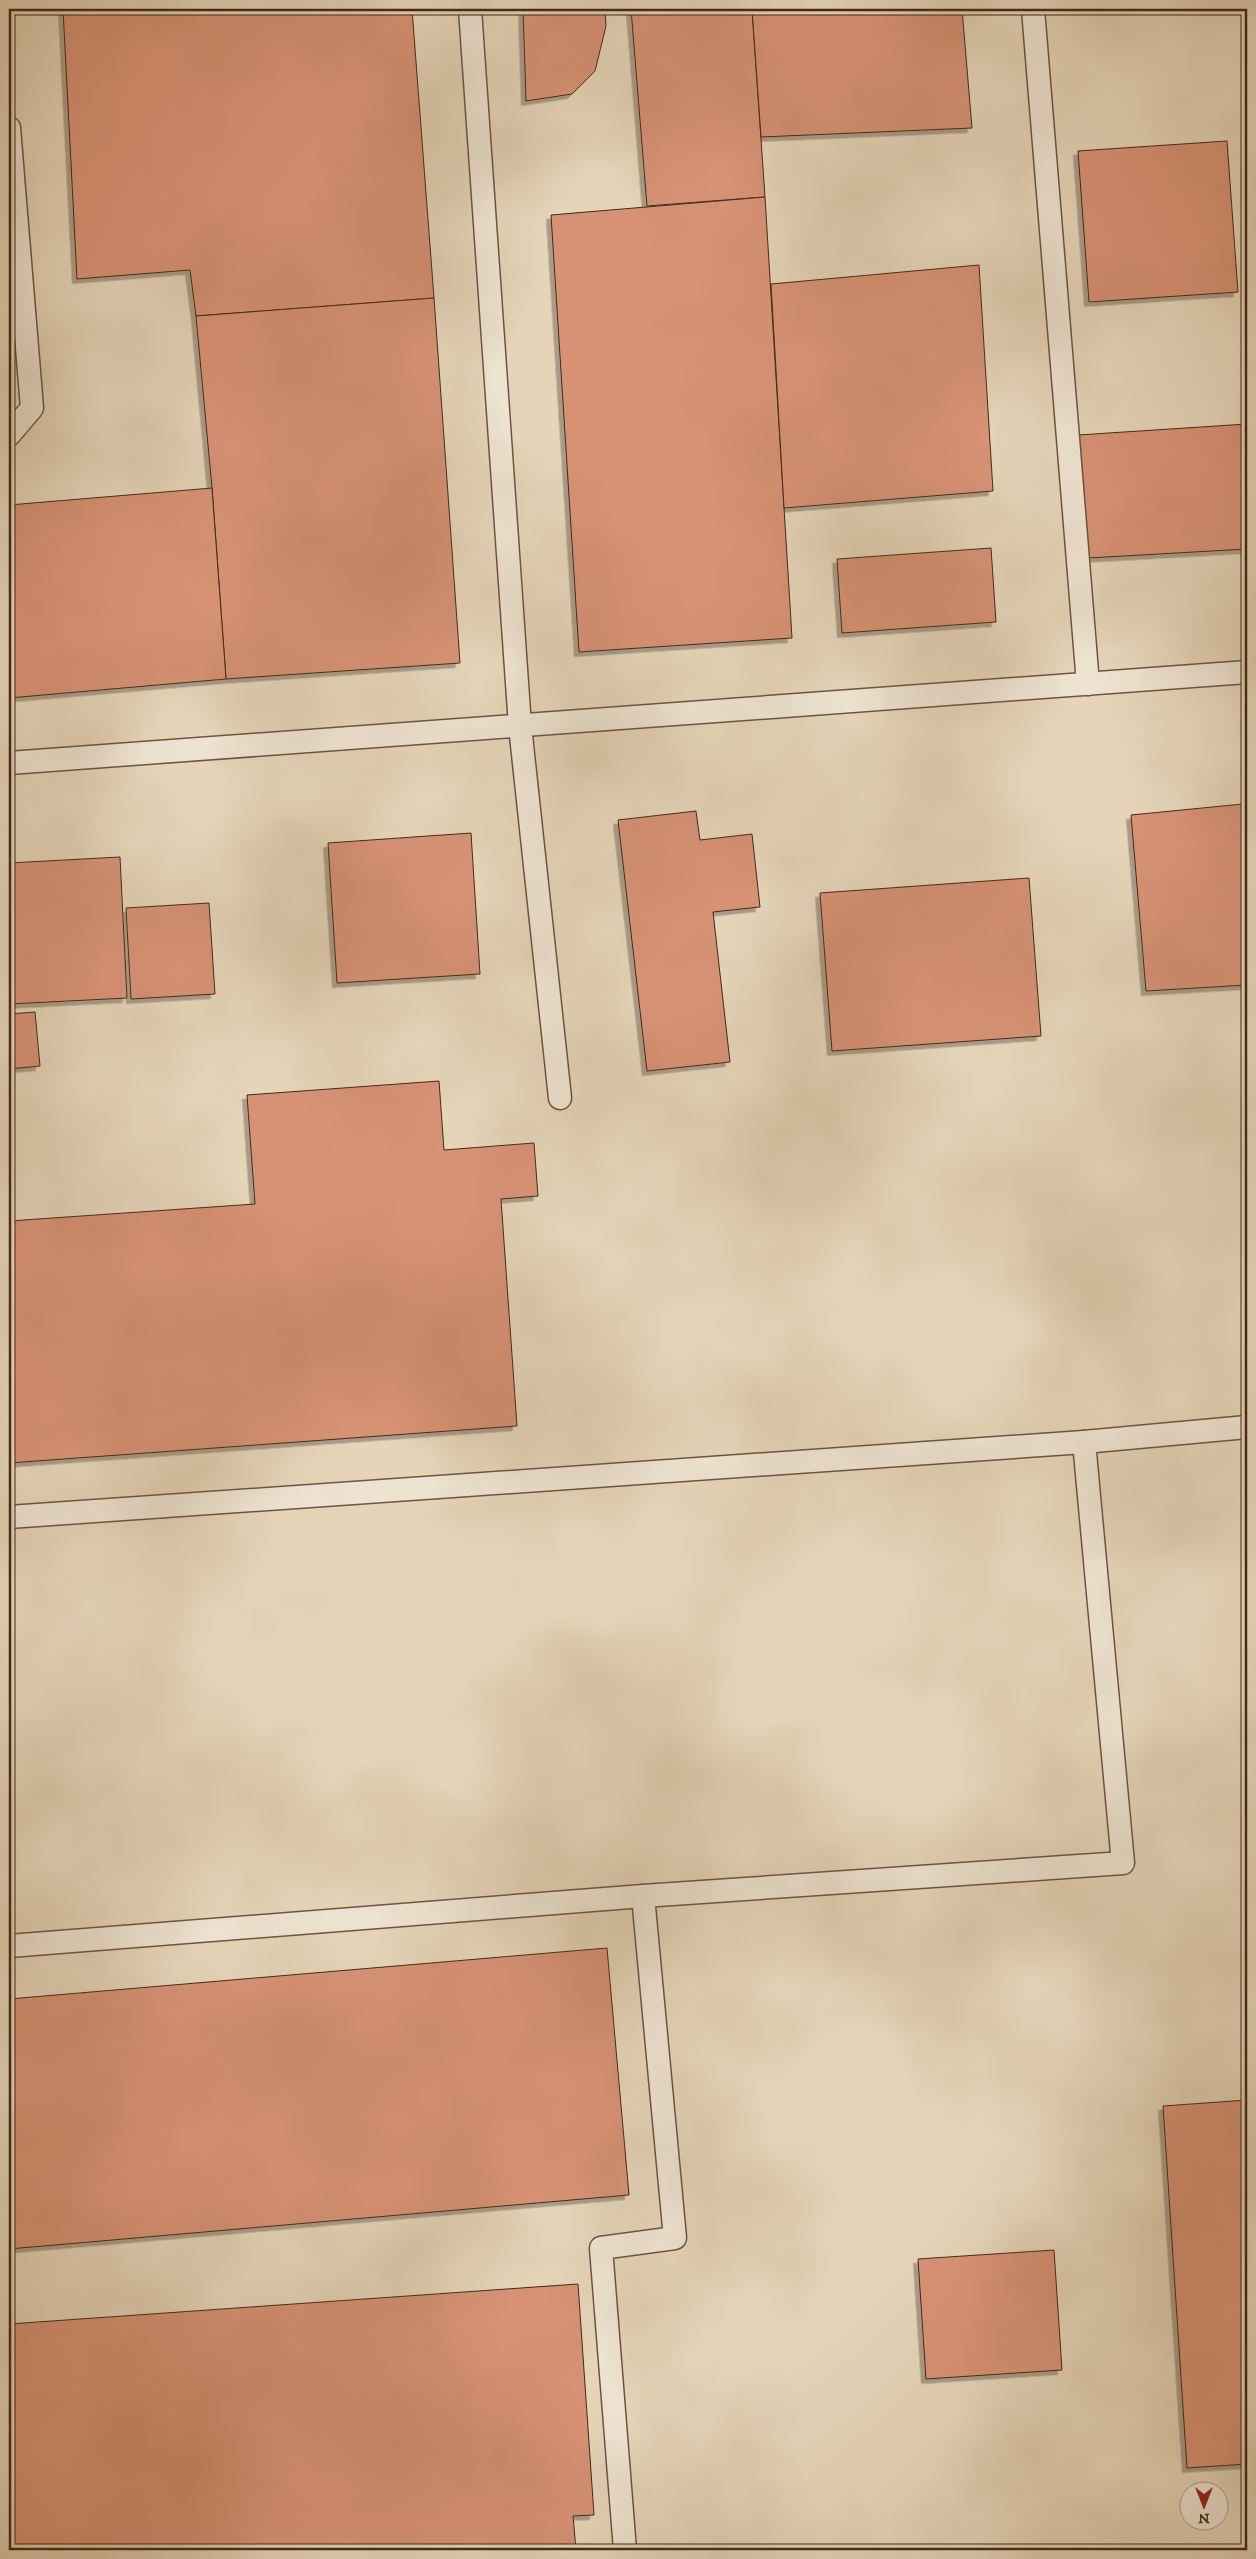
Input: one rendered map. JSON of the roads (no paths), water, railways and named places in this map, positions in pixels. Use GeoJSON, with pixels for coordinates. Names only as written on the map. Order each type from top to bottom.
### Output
{"type":"FeatureCollection","features":[{"type":"Feature","properties":{"kind":"lane"},"geometry":{"type":"LineString","coordinates":[[470,9],[520,726],[560,1098]]}},
{"type":"Feature","properties":{"kind":"lane"},"geometry":{"type":"LineString","coordinates":[[1033,9],[1088,684]]}},
{"type":"Feature","properties":{"kind":"lane"},"geometry":{"type":"LineString","coordinates":[[9,128],[32,408],[9,435]]}},
{"type":"Feature","properties":{"kind":"lane"},"geometry":{"type":"LineString","coordinates":[[9,763],[1247,672]]}},
{"type":"Feature","properties":{"kind":"lane"},"geometry":{"type":"LineString","coordinates":[[9,1517],[1084,1442],[1247,1427]]}},
{"type":"Feature","properties":{"kind":"lane"},"geometry":{"type":"LineString","coordinates":[[9,1946],[644,1896],[1124,1863],[1084,1442]]}},
{"type":"Feature","properties":{"kind":"lane"},"geometry":{"type":"LineString","coordinates":[[625,2550],[601,2248],[676,2238],[644,1896]]}}]}
